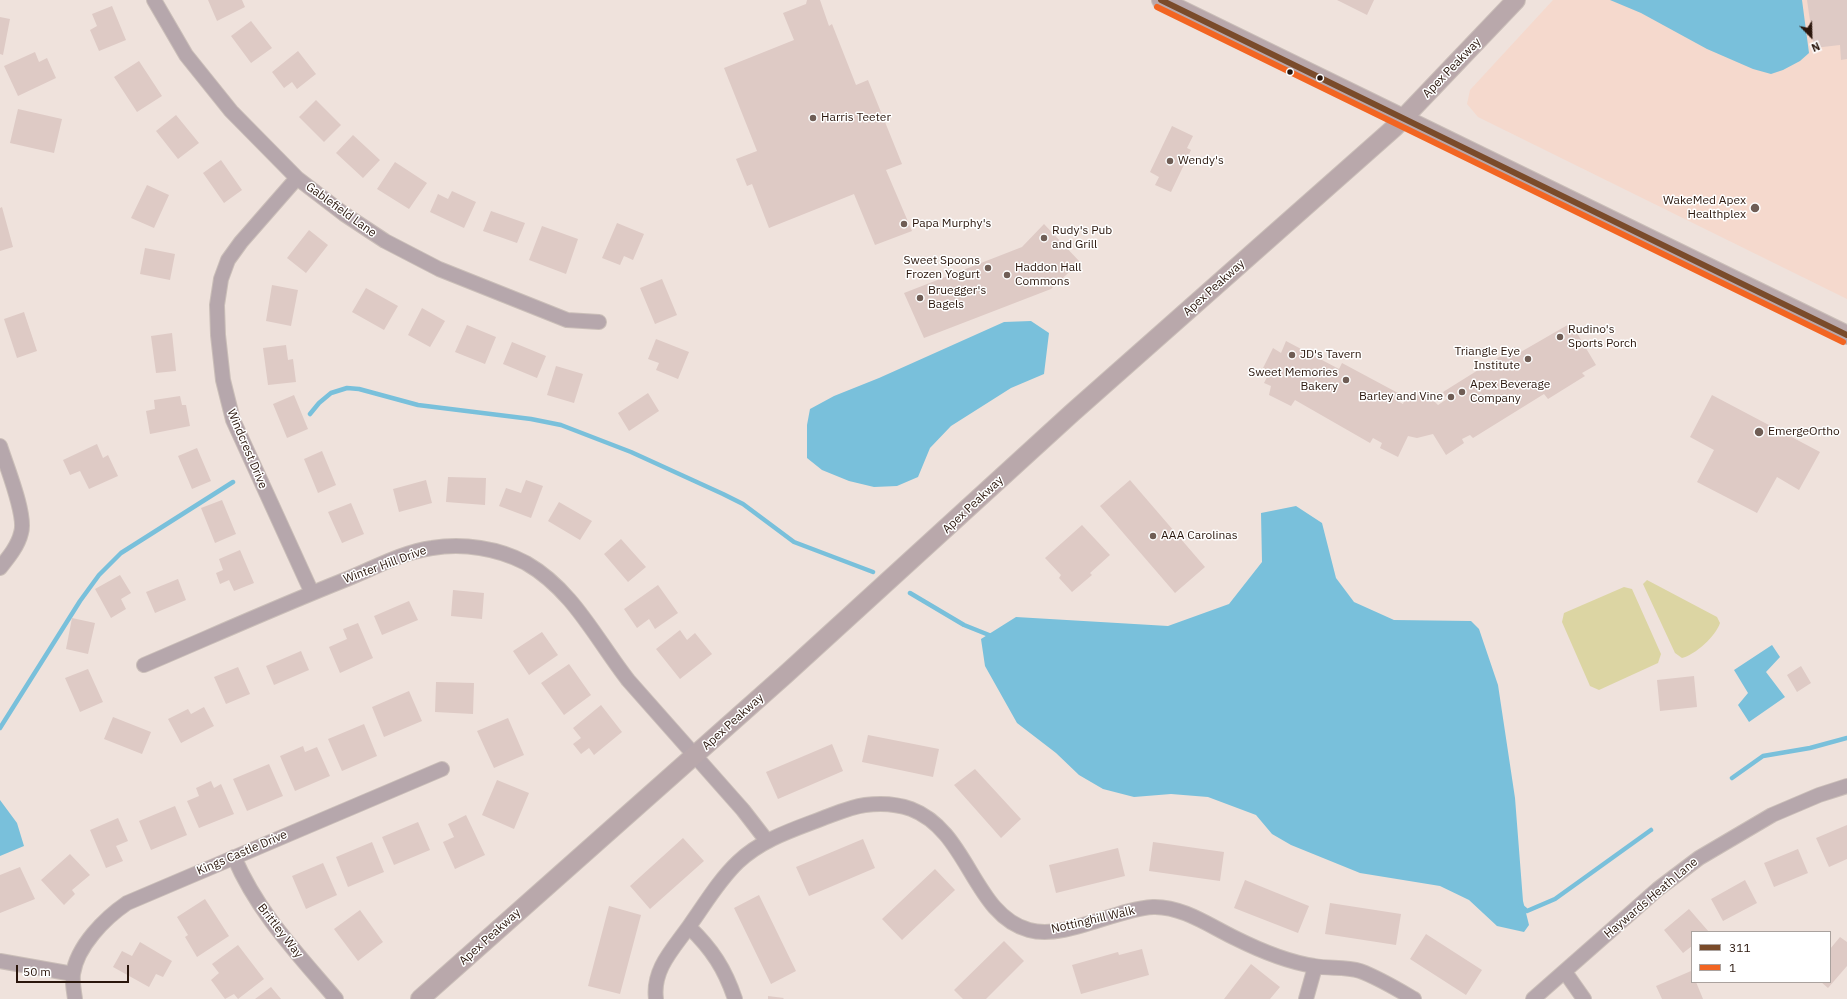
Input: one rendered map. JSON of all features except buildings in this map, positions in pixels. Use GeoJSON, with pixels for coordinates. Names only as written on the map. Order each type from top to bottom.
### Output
{"type":"FeatureCollection","features":[{"type":"Feature","properties":{"kind":"main road"},"geometry":{"type":"LineString","coordinates":[[1161,0],[1847,335]]}},
{"type":"Feature","properties":{"kind":"main road","name":"Apex Peakway"},"geometry":{"type":"LineString","coordinates":[[420,999],[694,756],[902,569],[1072,413],[1403,118],[1516,0]]}},
{"type":"Feature","properties":{"kind":"street","name":"Gablefield Lane"},"geometry":{"type":"LineString","coordinates":[[154,0],[186,55],[231,111],[297,178],[363,228],[425,262],[567,320],[599,322]]}},
{"type":"Feature","properties":{"kind":"street","name":"Windcrest Drive"},"geometry":{"type":"LineString","coordinates":[[297,178],[241,242],[228,260],[221,279],[218,298],[218,327],[223,380],[233,420],[312,593]]}},
{"type":"Feature","properties":{"kind":"street"},"geometry":{"type":"LineString","coordinates":[[0,446],[23,518],[22,533],[9,557],[0,568]]}},
{"type":"Feature","properties":{"kind":"street","name":"Winter Hill Drive"},"geometry":{"type":"LineString","coordinates":[[144,665],[412,552],[430,548],[456,546],[474,547],[496,551],[535,569],[553,582],[584,616],[610,658],[694,756],[743,810],[767,841]]}},
{"type":"Feature","properties":{"kind":"street","name":"Kings Castle Drive"},"geometry":{"type":"LineString","coordinates":[[75,999],[73,974],[78,960],[93,934],[116,911],[127,903],[145,894],[442,769]]}},
{"type":"Feature","properties":{"kind":"street","name":"Haywards Heath Lane"},"geometry":{"type":"LineString","coordinates":[[1533,999],[1658,890],[1699,858],[1772,815],[1819,795],[1847,786]]}},
{"type":"Feature","properties":{"kind":"street","name":"Nottinghill Walk"},"geometry":{"type":"LineString","coordinates":[[689,926],[737,863],[748,853],[767,841],[845,810],[864,805],[888,804],[903,807],[928,818],[945,832],[991,903],[1008,919],[1029,930],[1042,932],[1061,930],[1131,911],[1153,907],[1170,909],[1195,918],[1237,940],[1271,953],[1315,967],[1346,967],[1361,971],[1414,999]]}},
{"type":"Feature","properties":{"kind":"street","name":"Brittley Way"},"geometry":{"type":"LineString","coordinates":[[234,857],[243,879],[257,903],[287,942],[336,999]]}},
{"type":"Feature","properties":{"kind":"street"},"geometry":{"type":"LineString","coordinates":[[656,999],[655,986],[659,971],[667,955],[689,926],[715,956],[730,983],[735,999]]}},
{"type":"Feature","properties":{"kind":"street"},"geometry":{"type":"LineString","coordinates":[[0,961],[73,974]]}},
{"type":"Feature","properties":{"kind":"street"},"geometry":{"type":"LineString","coordinates":[[1306,999],[1315,967]]}},
{"type":"Feature","properties":{"kind":"street"},"geometry":{"type":"LineString","coordinates":[[1565,972],[1584,999]]}},
{"type":"Feature","properties":{"kind":"shaded area","name":"WakeMed Apex Healthplex"},"geometry":{"type":"Polygon","coordinates":[[[1553,0],[1847,0],[1847,299],[1478,117],[1467,104],[1470,90],[1553,0]]]}},
{"type":"Feature","properties":{"kind":"shaded area"},"geometry":{"type":"Polygon","coordinates":[[[1647,580],[1717,617],[1720,623],[1718,628],[1710,639],[1699,649],[1682,658],[1675,653],[1643,584],[1647,580]]]}},
{"type":"Feature","properties":{"kind":"shaded area"},"geometry":{"type":"Polygon","coordinates":[[[1624,587],[1632,589],[1661,654],[1658,663],[1599,690],[1590,686],[1562,622],[1564,613],[1624,587]]]}},
{"type":"Feature","properties":{"kind":"water"},"geometry":{"type":"Polygon","coordinates":[[[1610,0],[1802,0],[1809,53],[1800,61],[1783,70],[1771,74],[1753,69],[1707,49],[1641,13],[1610,0]]]}},
{"type":"Feature","properties":{"kind":"water"},"geometry":{"type":"Polygon","coordinates":[[[1031,321],[1049,333],[1044,374],[1011,388],[951,426],[930,448],[918,477],[897,486],[874,487],[849,481],[822,470],[807,458],[807,425],[810,409],[834,396],[879,378],[1004,322],[1031,321]]]}},
{"type":"Feature","properties":{"kind":"water"},"geometry":{"type":"Polygon","coordinates":[[[1296,506],[1322,523],[1336,578],[1354,602],[1394,620],[1471,621],[1479,629],[1498,685],[1515,798],[1523,901],[1529,925],[1524,932],[1497,926],[1469,900],[1440,886],[1360,873],[1291,845],[1272,834],[1256,815],[1208,797],[1171,794],[1134,797],[1103,789],[1079,775],[1056,753],[1017,723],[985,666],[981,639],[1016,617],[1168,626],[1229,604],[1262,562],[1261,513],[1296,506]]]}},
{"type":"Feature","properties":{"kind":"water"},"geometry":{"type":"Polygon","coordinates":[[[1772,645],[1780,657],[1766,672],[1785,697],[1749,722],[1738,705],[1748,693],[1734,670],[1772,645]]]}},
{"type":"Feature","properties":{"kind":"water"},"geometry":{"type":"Polygon","coordinates":[[[0,800],[17,823],[24,846],[0,856],[0,800]]]}},
{"type":"Feature","properties":{"kind":"waterway"},"geometry":{"type":"LineString","coordinates":[[310,414],[319,403],[331,393],[347,388],[359,389],[418,405],[531,419],[561,425],[631,452],[723,494],[743,504],[794,542],[873,572]]}},
{"type":"Feature","properties":{"kind":"waterway"},"geometry":{"type":"LineString","coordinates":[[0,728],[80,601],[99,575],[121,553],[233,482]]}},
{"type":"Feature","properties":{"kind":"waterway"},"geometry":{"type":"LineString","coordinates":[[910,593],[964,625],[994,637]]}},
{"type":"Feature","properties":{"kind":"waterway"},"geometry":{"type":"LineString","coordinates":[[1732,778],[1763,756],[1810,748],[1847,738]]}},
{"type":"Feature","properties":{"kind":"waterway"},"geometry":{"type":"LineString","coordinates":[[1521,906],[1527,911],[1555,899],[1651,830]]}},
{"type":"Feature","properties":{"kind":"transit line","name":"311"},"geometry":{"type":"LineString","coordinates":[[1161,0],[1847,335]]}},
{"type":"Feature","properties":{"kind":"transit line","name":"1"},"geometry":{"type":"LineString","coordinates":[[1157,7],[1843,342]]}},
{"type":"Feature","properties":{"kind":"place","name":"Harris Teeter"},"geometry":{"type":"Point","coordinates":[813,118]}},
{"type":"Feature","properties":{"kind":"place","name":"Wendy's"},"geometry":{"type":"Point","coordinates":[1170,161]}},
{"type":"Feature","properties":{"kind":"place","name":"WakeMed Apex Healthplex"},"geometry":{"type":"Point","coordinates":[1755,208]}},
{"type":"Feature","properties":{"kind":"place","name":"Papa Murphy's"},"geometry":{"type":"Point","coordinates":[904,224]}},
{"type":"Feature","properties":{"kind":"place","name":"Rudy's Pub and Grill"},"geometry":{"type":"Point","coordinates":[1044,238]}},
{"type":"Feature","properties":{"kind":"place","name":"Sweet Spoons Frozen Yogurt"},"geometry":{"type":"Point","coordinates":[988,268]}},
{"type":"Feature","properties":{"kind":"place","name":"Haddon Hall Commons"},"geometry":{"type":"Point","coordinates":[1007,275]}},
{"type":"Feature","properties":{"kind":"place","name":"Bruegger's Bagels"},"geometry":{"type":"Point","coordinates":[920,298]}},
{"type":"Feature","properties":{"kind":"place","name":"Rudino's Sports Porch"},"geometry":{"type":"Point","coordinates":[1560,337]}},
{"type":"Feature","properties":{"kind":"place","name":"JD's Tavern"},"geometry":{"type":"Point","coordinates":[1292,355]}},
{"type":"Feature","properties":{"kind":"place","name":"Triangle Eye Institute"},"geometry":{"type":"Point","coordinates":[1528,359]}},
{"type":"Feature","properties":{"kind":"place","name":"Sweet Memories Bakery"},"geometry":{"type":"Point","coordinates":[1346,380]}},
{"type":"Feature","properties":{"kind":"place","name":"Apex Beverage Company"},"geometry":{"type":"Point","coordinates":[1462,392]}},
{"type":"Feature","properties":{"kind":"place","name":"Barley and Vine"},"geometry":{"type":"Point","coordinates":[1451,397]}},
{"type":"Feature","properties":{"kind":"place","name":"EmergeOrtho"},"geometry":{"type":"Point","coordinates":[1759,432]}},
{"type":"Feature","properties":{"kind":"place","name":"AAA Carolinas"},"geometry":{"type":"Point","coordinates":[1153,536]}}]}
